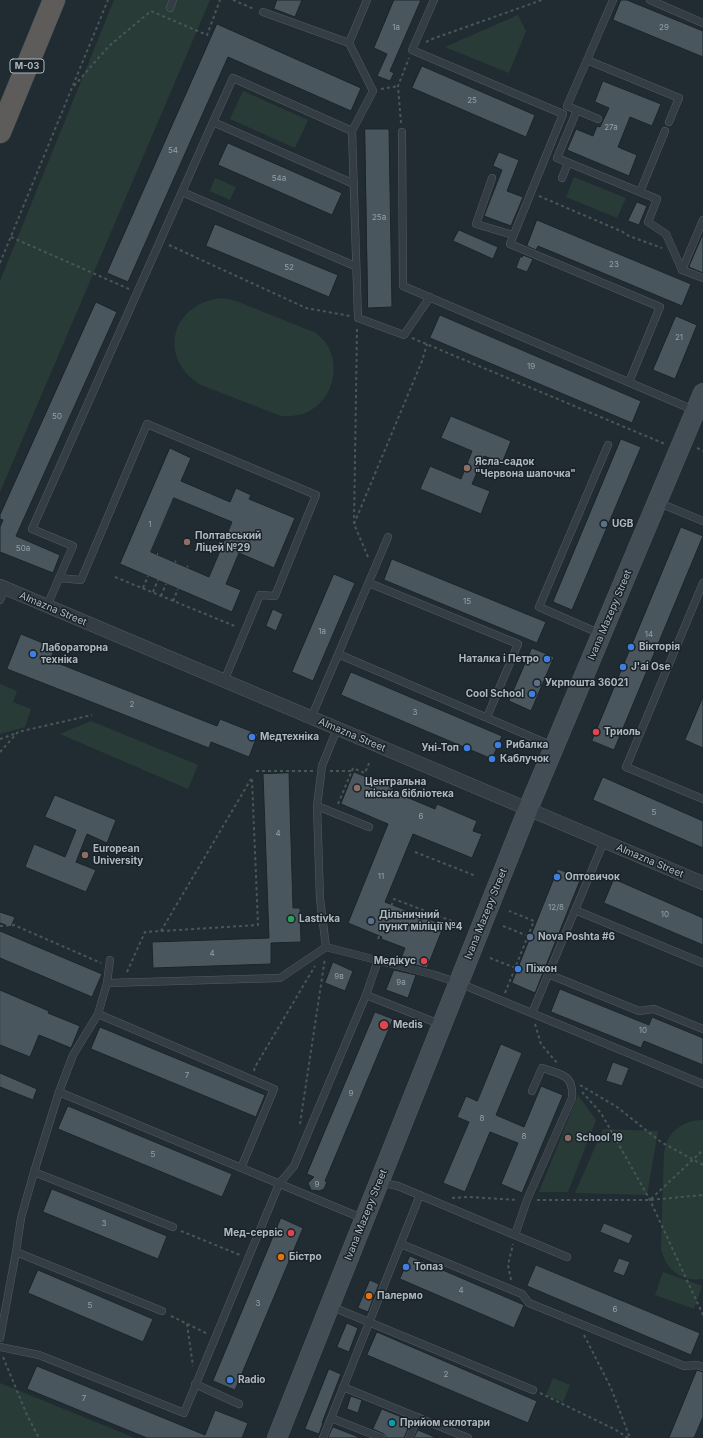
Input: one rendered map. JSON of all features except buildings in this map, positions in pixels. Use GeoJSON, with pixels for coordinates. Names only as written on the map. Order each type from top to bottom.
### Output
{"type":"FeatureCollection","features":[{"type":"Feature","properties":{"kind":"highway","name":"М-03"},"geometry":{"type":"LineString","coordinates":[[0,132],[54,0]]}},
{"type":"Feature","properties":{"kind":"main road","name":"Ivana Mazepy Street"},"geometry":{"type":"LineString","coordinates":[[277,1438],[528,809],[703,394]]}},
{"type":"Feature","properties":{"kind":"street","name":"Almazna Street"},"geometry":{"type":"LineString","coordinates":[[2,592],[48,606],[703,883]]}},
{"type":"Feature","properties":{"kind":"lane"},"geometry":{"type":"LineString","coordinates":[[170,8],[173,0]]}},
{"type":"Feature","properties":{"kind":"lane"},"geometry":{"type":"LineString","coordinates":[[349,43],[367,0]]}},
{"type":"Feature","properties":{"kind":"lane"},"geometry":{"type":"LineString","coordinates":[[434,0],[412,50],[563,114]]}},
{"type":"Feature","properties":{"kind":"lane"},"geometry":{"type":"LineString","coordinates":[[613,0],[563,114],[510,244],[660,307],[629,382]]}},
{"type":"Feature","properties":{"kind":"lane"},"geometry":{"type":"LineString","coordinates":[[650,0],[703,23]]}},
{"type":"Feature","properties":{"kind":"lane"},"geometry":{"type":"LineString","coordinates":[[263,12],[349,43],[374,91],[352,131],[355,266],[358,318],[404,335],[430,297]]}},
{"type":"Feature","properties":{"kind":"lane"},"geometry":{"type":"LineString","coordinates":[[587,60],[679,98],[669,122]]}},
{"type":"Feature","properties":{"kind":"lane"},"geometry":{"type":"LineString","coordinates":[[48,606],[73,546],[32,529],[233,78],[352,131]]}},
{"type":"Feature","properties":{"kind":"lane"},"geometry":{"type":"LineString","coordinates":[[567,106],[598,119]]}},
{"type":"Feature","properties":{"kind":"lane"},"geometry":{"type":"LineString","coordinates":[[577,110],[557,158],[657,199],[648,222],[666,234],[682,270],[703,278]]}},
{"type":"Feature","properties":{"kind":"lane"},"geometry":{"type":"LineString","coordinates":[[213,122],[354,184]]}},
{"type":"Feature","properties":{"kind":"lane"},"geometry":{"type":"LineString","coordinates":[[640,192],[666,131]]}},
{"type":"Feature","properties":{"kind":"lane"},"geometry":{"type":"LineString","coordinates":[[402,132],[403,286],[696,411]]}},
{"type":"Feature","properties":{"kind":"lane"},"geometry":{"type":"LineString","coordinates":[[562,178],[568,163]]}},
{"type":"Feature","properties":{"kind":"lane"},"geometry":{"type":"LineString","coordinates":[[492,178],[476,224],[513,236]]}},
{"type":"Feature","properties":{"kind":"lane"},"geometry":{"type":"LineString","coordinates":[[182,192],[355,266]]}},
{"type":"Feature","properties":{"kind":"lane"},"geometry":{"type":"LineString","coordinates":[[682,270],[703,220]]}},
{"type":"Feature","properties":{"kind":"lane"},"geometry":{"type":"LineString","coordinates":[[59,578],[81,580],[148,424],[316,495],[275,596],[260,595],[224,681]]}},
{"type":"Feature","properties":{"kind":"lane"},"geometry":{"type":"LineString","coordinates":[[602,635],[539,607],[608,445]]}},
{"type":"Feature","properties":{"kind":"lane"},"geometry":{"type":"LineString","coordinates":[[657,502],[703,522]]}},
{"type":"Feature","properties":{"kind":"lane"},"geometry":{"type":"LineString","coordinates":[[312,718],[388,537]]}},
{"type":"Feature","properties":{"kind":"lane"},"geometry":{"type":"LineString","coordinates":[[369,583],[518,644],[487,717]]}},
{"type":"Feature","properties":{"kind":"lane"},"geometry":{"type":"LineString","coordinates":[[703,583],[626,767],[703,799]]}},
{"type":"Feature","properties":{"kind":"lane"},"geometry":{"type":"LineString","coordinates":[[338,654],[555,747]]}},
{"type":"Feature","properties":{"kind":"lane"},"geometry":{"type":"LineString","coordinates":[[326,948],[320,899],[317,806],[322,766],[337,729]]}},
{"type":"Feature","properties":{"kind":"lane"},"geometry":{"type":"LineString","coordinates":[[317,806],[369,827]]}},
{"type":"Feature","properties":{"kind":"lane"},"geometry":{"type":"LineString","coordinates":[[532,1013],[604,841]]}},
{"type":"Feature","properties":{"kind":"lane"},"geometry":{"type":"LineString","coordinates":[[575,910],[703,963]]}},
{"type":"Feature","properties":{"kind":"lane"},"geometry":{"type":"LineString","coordinates":[[107,983],[280,978],[326,948],[435,974],[703,1084]]}},
{"type":"Feature","properties":{"kind":"lane"},"geometry":{"type":"LineString","coordinates":[[0,1347],[39,1355],[184,1413],[279,1184],[294,1166],[366,995],[378,960]]}},
{"type":"Feature","properties":{"kind":"lane"},"geometry":{"type":"LineString","coordinates":[[0,1338],[21,1218],[34,1172],[59,1092],[73,1055],[98,1014],[107,983],[110,963]]}},
{"type":"Feature","properties":{"kind":"lane"},"geometry":{"type":"LineString","coordinates":[[548,974],[639,1010],[654,1009],[703,1029]]}},
{"type":"Feature","properties":{"kind":"lane"},"geometry":{"type":"LineString","coordinates":[[366,995],[442,1025]]}},
{"type":"Feature","properties":{"kind":"lane"},"geometry":{"type":"LineString","coordinates":[[98,1014],[274,1089],[241,1168]]}},
{"type":"Feature","properties":{"kind":"lane"},"geometry":{"type":"LineString","coordinates":[[515,1235],[527,1200],[572,1098],[573,1089],[572,1083],[567,1078],[542,1068],[532,1091]]}},
{"type":"Feature","properties":{"kind":"lane"},"geometry":{"type":"LineString","coordinates":[[59,1092],[364,1219]]}},
{"type":"Feature","properties":{"kind":"lane"},"geometry":{"type":"LineString","coordinates":[[34,1172],[173,1227]]}},
{"type":"Feature","properties":{"kind":"lane"},"geometry":{"type":"LineString","coordinates":[[379,1182],[398,1186],[567,1256]]}},
{"type":"Feature","properties":{"kind":"lane"},"geometry":{"type":"LineString","coordinates":[[323,1438],[420,1195]]}},
{"type":"Feature","properties":{"kind":"lane"},"geometry":{"type":"LineString","coordinates":[[401,1244],[522,1294],[529,1303],[578,1323],[684,1366],[697,1365],[703,1367]]}},
{"type":"Feature","properties":{"kind":"lane"},"geometry":{"type":"LineString","coordinates":[[16,1252],[162,1311]]}},
{"type":"Feature","properties":{"kind":"lane"},"geometry":{"type":"LineString","coordinates":[[330,1306],[534,1390]]}},
{"type":"Feature","properties":{"kind":"lane"},"geometry":{"type":"LineString","coordinates":[[196,1384],[239,1404]]}},
{"type":"Feature","properties":{"kind":"lane"},"geometry":{"type":"LineString","coordinates":[[343,1387],[468,1438]]}},
{"type":"Feature","properties":{"kind":"lane"},"geometry":{"type":"LineString","coordinates":[[408,1438],[418,1417]]}},
{"type":"Feature","properties":{"kind":"lane"},"geometry":{"type":"LineString","coordinates":[[331,1418],[382,1438]]}},
{"type":"Feature","properties":{"kind":"path"},"geometry":{"type":"LineString","coordinates":[[0,264],[108,0]]}},
{"type":"Feature","properties":{"kind":"path"},"geometry":{"type":"LineString","coordinates":[[71,90],[78,79],[109,46],[151,11],[207,36],[220,0]]}},
{"type":"Feature","properties":{"kind":"path"},"geometry":{"type":"LineString","coordinates":[[233,0],[263,12]]}},
{"type":"Feature","properties":{"kind":"path"},"geometry":{"type":"LineString","coordinates":[[402,132],[398,86],[412,50],[432,39],[542,0]]}},
{"type":"Feature","properties":{"kind":"path"},"geometry":{"type":"LineString","coordinates":[[374,91],[398,86]]}},
{"type":"Feature","properties":{"kind":"path"},"geometry":{"type":"LineString","coordinates":[[531,193],[630,236],[674,252]]}},
{"type":"Feature","properties":{"kind":"path"},"geometry":{"type":"LineString","coordinates":[[11,237],[137,293]]}},
{"type":"Feature","properties":{"kind":"path"},"geometry":{"type":"LineString","coordinates":[[160,241],[306,308],[358,318],[354,524],[374,570]]}},
{"type":"Feature","properties":{"kind":"path"},"geometry":{"type":"LineString","coordinates":[[404,335],[679,450]]}},
{"type":"Feature","properties":{"kind":"path"},"geometry":{"type":"LineString","coordinates":[[354,524],[422,361],[426,344]]}},
{"type":"Feature","properties":{"kind":"path"},"geometry":{"type":"LineString","coordinates":[[143,588],[148,576]]}},
{"type":"Feature","properties":{"kind":"path"},"geometry":{"type":"LineString","coordinates":[[115,577],[245,631]]}},
{"type":"Feature","properties":{"kind":"path"},"geometry":{"type":"LineString","coordinates":[[152,592],[158,580]]}},
{"type":"Feature","properties":{"kind":"path"},"geometry":{"type":"LineString","coordinates":[[161,596],[166,584]]}},
{"type":"Feature","properties":{"kind":"path"},"geometry":{"type":"LineString","coordinates":[[173,601],[178,589]]}},
{"type":"Feature","properties":{"kind":"path"},"geometry":{"type":"LineString","coordinates":[[0,739],[18,732],[92,715]]}},
{"type":"Feature","properties":{"kind":"path"},"geometry":{"type":"LineString","coordinates":[[0,752],[18,732]]}},
{"type":"Feature","properties":{"kind":"path"},"geometry":{"type":"LineString","coordinates":[[256,771],[352,771],[353,768],[365,773],[369,763]]}},
{"type":"Feature","properties":{"kind":"path"},"geometry":{"type":"LineString","coordinates":[[335,813],[352,771]]}},
{"type":"Feature","properties":{"kind":"path"},"geometry":{"type":"LineString","coordinates":[[123,982],[146,932],[161,931],[258,924],[252,779],[161,931]]}},
{"type":"Feature","properties":{"kind":"path"},"geometry":{"type":"LineString","coordinates":[[415,852],[476,876]]}},
{"type":"Feature","properties":{"kind":"path"},"geometry":{"type":"LineString","coordinates":[[378,939],[394,899],[457,923]]}},
{"type":"Feature","properties":{"kind":"path"},"geometry":{"type":"LineString","coordinates":[[502,1001],[529,937],[534,921],[509,911]]}},
{"type":"Feature","properties":{"kind":"path"},"geometry":{"type":"LineString","coordinates":[[0,926],[14,925],[110,963]]}},
{"type":"Feature","properties":{"kind":"path"},"geometry":{"type":"LineString","coordinates":[[503,926],[529,937]]}},
{"type":"Feature","properties":{"kind":"path"},"geometry":{"type":"LineString","coordinates":[[252,1080],[255,1067],[326,948]]}},
{"type":"Feature","properties":{"kind":"path"},"geometry":{"type":"LineString","coordinates":[[300,1127],[326,948]]}},
{"type":"Feature","properties":{"kind":"path"},"geometry":{"type":"LineString","coordinates":[[490,958],[516,968]]}},
{"type":"Feature","properties":{"kind":"path"},"geometry":{"type":"LineString","coordinates":[[532,1013],[542,1044],[560,1066]]}},
{"type":"Feature","properties":{"kind":"path"},"geometry":{"type":"LineString","coordinates":[[703,1165],[661,1142],[617,1107],[578,1086],[601,1113],[650,1200],[703,1315]]}},
{"type":"Feature","properties":{"kind":"path"},"geometry":{"type":"LineString","coordinates":[[650,1200],[703,1150]]}},
{"type":"Feature","properties":{"kind":"path"},"geometry":{"type":"LineString","coordinates":[[430,1199],[469,1197],[527,1200],[650,1200],[703,1195]]}},
{"type":"Feature","properties":{"kind":"path"},"geometry":{"type":"LineString","coordinates":[[173,1227],[248,1259]]}},
{"type":"Feature","properties":{"kind":"path"},"geometry":{"type":"LineString","coordinates":[[514,1291],[508,1265],[515,1235]]}},
{"type":"Feature","properties":{"kind":"path"},"geometry":{"type":"LineString","coordinates":[[162,1311],[215,1338]]}},
{"type":"Feature","properties":{"kind":"path"},"geometry":{"type":"LineString","coordinates":[[578,1323],[611,1388],[629,1438]]}},
{"type":"Feature","properties":{"kind":"path"},"geometry":{"type":"LineString","coordinates":[[187,1324],[196,1384]]}},
{"type":"Feature","properties":{"kind":"path"},"geometry":{"type":"LineString","coordinates":[[0,1350],[27,1415],[39,1438]]}},
{"type":"Feature","properties":{"kind":"path"},"geometry":{"type":"LineString","coordinates":[[534,1390],[616,1430],[629,1438]]}},
{"type":"Feature","properties":{"kind":"green space"},"geometry":{"type":"Polygon","coordinates":[[[114,0],[210,0],[0,492],[0,281],[114,0]]]}},
{"type":"Feature","properties":{"kind":"green space"},"geometry":{"type":"Polygon","coordinates":[[[518,15],[526,31],[509,73],[445,47],[518,15]]]}},
{"type":"Feature","properties":{"kind":"green space"},"geometry":{"type":"Polygon","coordinates":[[[243,91],[308,120],[295,148],[230,119],[243,91]]]}},
{"type":"Feature","properties":{"kind":"green space"},"geometry":{"type":"Polygon","coordinates":[[[574,177],[626,198],[617,218],[566,197],[574,177]]]}},
{"type":"Feature","properties":{"kind":"green space"},"geometry":{"type":"Polygon","coordinates":[[[215,178],[236,187],[230,200],[210,191],[215,178]]]}},
{"type":"Feature","properties":{"kind":"green space"},"geometry":{"type":"Polygon","coordinates":[[[222,298],[236,301],[316,333],[325,342],[330,350],[334,369],[330,388],[319,404],[300,415],[281,416],[201,385],[187,374],[179,361],[175,347],[176,333],[181,321],[191,310],[205,302],[222,298]]]}},
{"type":"Feature","properties":{"kind":"green space"},"geometry":{"type":"Polygon","coordinates":[[[0,684],[17,691],[13,702],[31,709],[25,727],[0,734],[0,684]]]}},
{"type":"Feature","properties":{"kind":"green space"},"geometry":{"type":"Polygon","coordinates":[[[91,721],[198,765],[188,789],[60,734],[91,721]]]}},
{"type":"Feature","properties":{"kind":"green space"},"geometry":{"type":"Polygon","coordinates":[[[578,1095],[596,1120],[568,1192],[539,1192],[578,1095]]]}},
{"type":"Feature","properties":{"kind":"green space"},"geometry":{"type":"Polygon","coordinates":[[[703,1120],[703,1279],[695,1279],[681,1276],[670,1268],[661,1248],[664,1153],[672,1133],[689,1122],[703,1120]]]}},
{"type":"Feature","properties":{"kind":"green space"},"geometry":{"type":"Polygon","coordinates":[[[603,1129],[658,1131],[647,1195],[575,1193],[603,1129]]]}},
{"type":"Feature","properties":{"kind":"green space"},"geometry":{"type":"Polygon","coordinates":[[[663,1272],[702,1286],[694,1309],[655,1295],[663,1272]]]}},
{"type":"Feature","properties":{"kind":"green space"},"geometry":{"type":"Polygon","coordinates":[[[553,1378],[570,1385],[563,1402],[546,1395],[553,1378]]]}},
{"type":"Feature","properties":{"kind":"green space"},"geometry":{"type":"Polygon","coordinates":[[[0,1383],[135,1438],[0,1438],[0,1383]]]}},
{"type":"Feature","properties":{"kind":"place","name":"Ясла-садок \"Червона шапочка\""},"geometry":{"type":"Point","coordinates":[467,468]}},
{"type":"Feature","properties":{"kind":"place","name":"UGB"},"geometry":{"type":"Point","coordinates":[604,524]}},
{"type":"Feature","properties":{"kind":"place","name":"Полтавський Ліцей №29"},"geometry":{"type":"Point","coordinates":[187,542]}},
{"type":"Feature","properties":{"kind":"place","name":"Вікторія"},"geometry":{"type":"Point","coordinates":[631,647]}},
{"type":"Feature","properties":{"kind":"place","name":"Лабораторна техніка"},"geometry":{"type":"Point","coordinates":[33,654]}},
{"type":"Feature","properties":{"kind":"place","name":"Наталка і Петро"},"geometry":{"type":"Point","coordinates":[547,659]}},
{"type":"Feature","properties":{"kind":"place","name":"J'ai Ose"},"geometry":{"type":"Point","coordinates":[623,667]}},
{"type":"Feature","properties":{"kind":"place","name":"Укрпошта 36021"},"geometry":{"type":"Point","coordinates":[537,683]}},
{"type":"Feature","properties":{"kind":"place","name":"Cool School"},"geometry":{"type":"Point","coordinates":[532,694]}},
{"type":"Feature","properties":{"kind":"place","name":"Триоль"},"geometry":{"type":"Point","coordinates":[596,732]}},
{"type":"Feature","properties":{"kind":"place","name":"Медтехніка"},"geometry":{"type":"Point","coordinates":[252,737]}},
{"type":"Feature","properties":{"kind":"place","name":"Рибалка"},"geometry":{"type":"Point","coordinates":[498,745]}},
{"type":"Feature","properties":{"kind":"place","name":"Уні-Топ"},"geometry":{"type":"Point","coordinates":[467,748]}},
{"type":"Feature","properties":{"kind":"place","name":"Каблучок"},"geometry":{"type":"Point","coordinates":[492,759]}},
{"type":"Feature","properties":{"kind":"place","name":"Центральна міська бібліотека"},"geometry":{"type":"Point","coordinates":[357,788]}},
{"type":"Feature","properties":{"kind":"place","name":"European University"},"geometry":{"type":"Point","coordinates":[85,855]}},
{"type":"Feature","properties":{"kind":"place","name":"Оптовичок"},"geometry":{"type":"Point","coordinates":[557,877]}},
{"type":"Feature","properties":{"kind":"place","name":"Lastivka"},"geometry":{"type":"Point","coordinates":[291,919]}},
{"type":"Feature","properties":{"kind":"place","name":"Дільничний пункт міліції №4"},"geometry":{"type":"Point","coordinates":[371,921]}},
{"type":"Feature","properties":{"kind":"place","name":"Nova Poshta #6"},"geometry":{"type":"Point","coordinates":[530,937]}},
{"type":"Feature","properties":{"kind":"place","name":"Медікус"},"geometry":{"type":"Point","coordinates":[424,961]}},
{"type":"Feature","properties":{"kind":"place","name":"Піжон"},"geometry":{"type":"Point","coordinates":[518,969]}},
{"type":"Feature","properties":{"kind":"place","name":"Medis"},"geometry":{"type":"Point","coordinates":[384,1025]}},
{"type":"Feature","properties":{"kind":"place","name":"School 19"},"geometry":{"type":"Point","coordinates":[568,1138]}},
{"type":"Feature","properties":{"kind":"place","name":"Мед-сервіс"},"geometry":{"type":"Point","coordinates":[291,1233]}},
{"type":"Feature","properties":{"kind":"place","name":"Бістро"},"geometry":{"type":"Point","coordinates":[281,1257]}},
{"type":"Feature","properties":{"kind":"place","name":"Топаз"},"geometry":{"type":"Point","coordinates":[406,1267]}},
{"type":"Feature","properties":{"kind":"place","name":"Палермо"},"geometry":{"type":"Point","coordinates":[369,1296]}},
{"type":"Feature","properties":{"kind":"place","name":"Radio"},"geometry":{"type":"Point","coordinates":[230,1380]}},
{"type":"Feature","properties":{"kind":"place","name":"Прийом склотари"},"geometry":{"type":"Point","coordinates":[392,1423]}}]}
